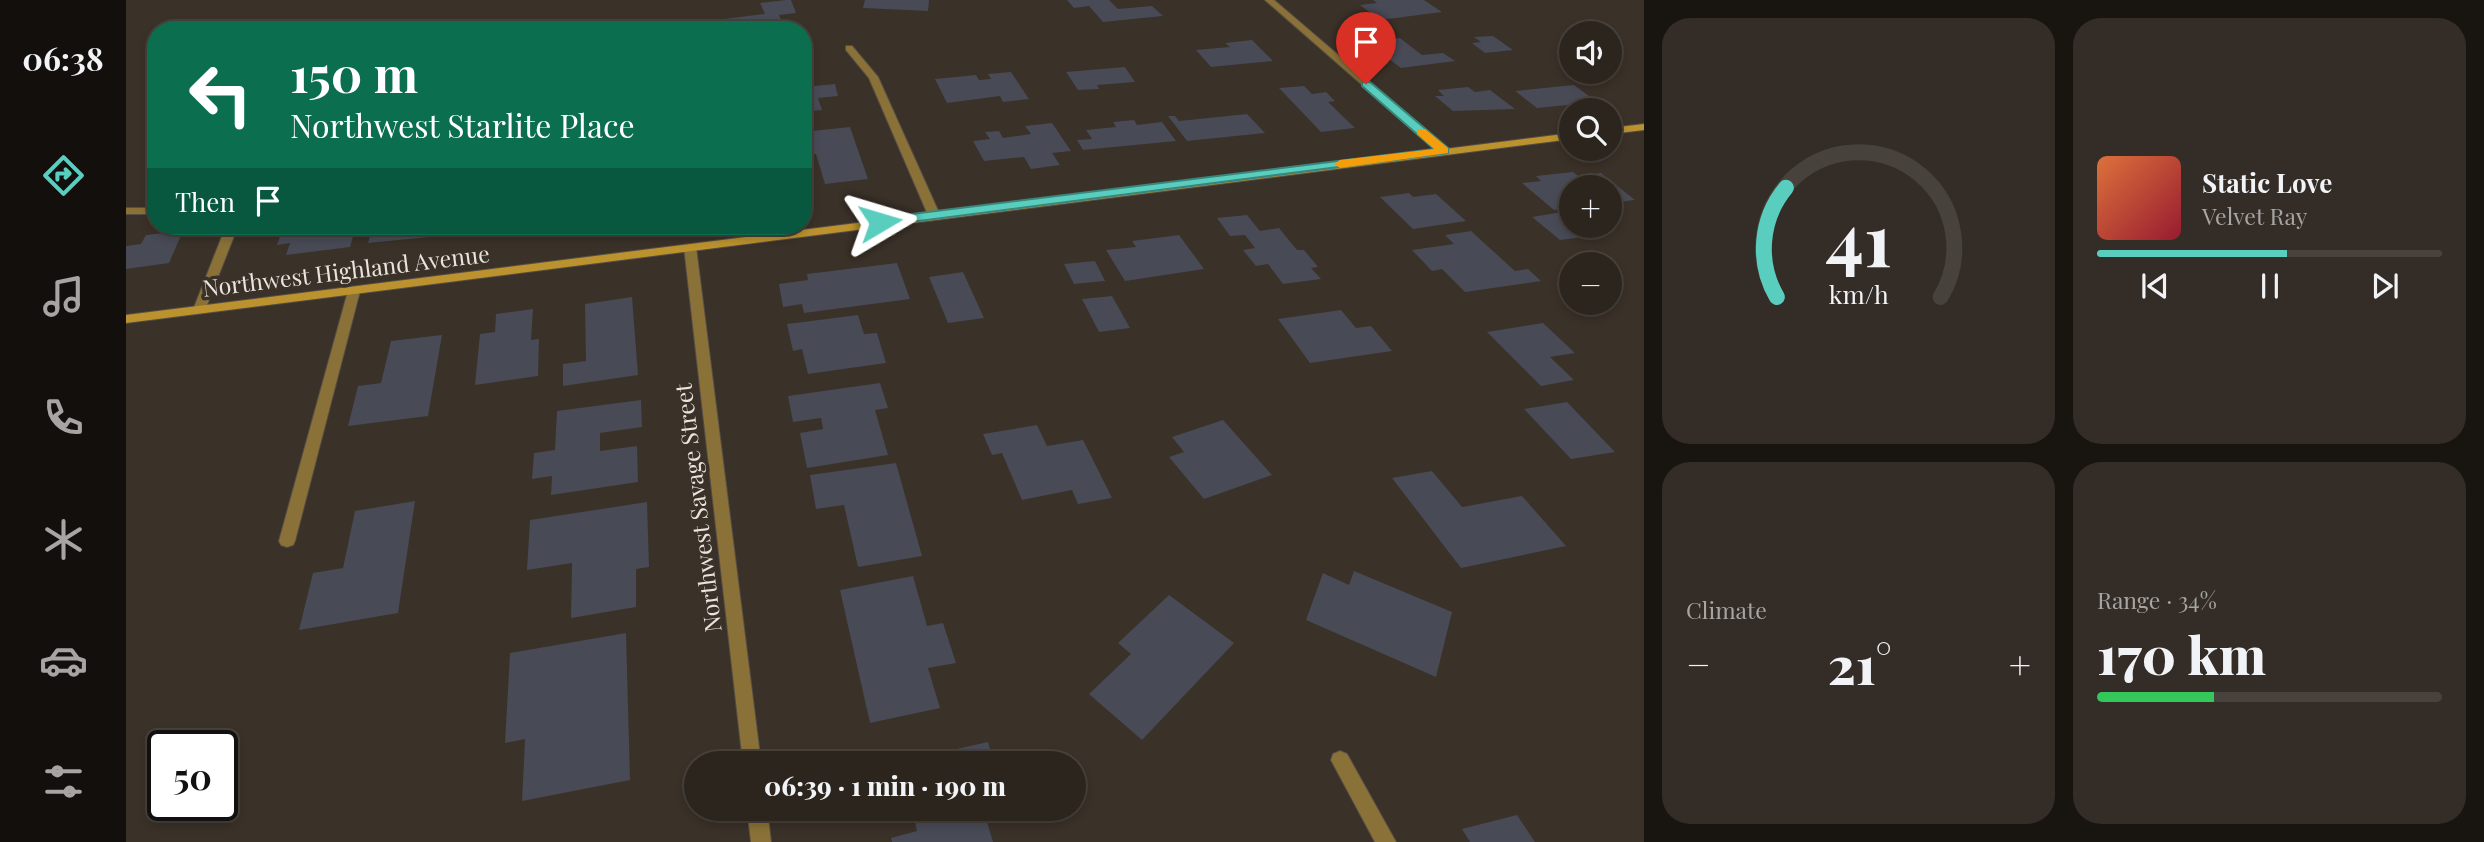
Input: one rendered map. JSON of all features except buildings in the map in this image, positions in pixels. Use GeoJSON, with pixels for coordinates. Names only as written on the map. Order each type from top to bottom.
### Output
{"type":"FeatureCollection","features":[{"type":"Feature","properties":{"kind":"main road"},"geometry":{"type":"LineString","coordinates":[[1622,130],[1644,127]]}},
{"type":"Feature","properties":{"kind":"main road","name":"Northwest Highland Avenue"},"geometry":{"type":"LineString","coordinates":[[812,231],[1559,137]]}},
{"type":"Feature","properties":{"kind":"main road","name":"Northwest Highland Avenue"},"geometry":{"type":"LineString","coordinates":[[126,319],[782,235]]}},
{"type":"Feature","properties":{"kind":"street"},"geometry":{"type":"LineString","coordinates":[[1269,0],[1444,151]]}},
{"type":"Feature","properties":{"kind":"street"},"geometry":{"type":"LineString","coordinates":[[849,48],[873,78],[934,215]]}},
{"type":"Feature","properties":{"kind":"street"},"geometry":{"type":"LineString","coordinates":[[126,211],[147,211]]}},
{"type":"Feature","properties":{"kind":"street"},"geometry":{"type":"LineString","coordinates":[[198,310],[228,235]]}},
{"type":"Feature","properties":{"kind":"street","name":"Northwest Savage Street"},"geometry":{"type":"LineString","coordinates":[[690,247],[751,751]]}},
{"type":"Feature","properties":{"kind":"street"},"geometry":{"type":"LineString","coordinates":[[287,541],[354,291]]}},
{"type":"Feature","properties":{"kind":"street"},"geometry":{"type":"LineString","coordinates":[[1340,760],[1386,842]]}},
{"type":"Feature","properties":{"kind":"street"},"geometry":{"type":"LineString","coordinates":[[759,821],[761,842]]}},
{"type":"Feature","properties":{"kind":"slow traffic"},"geometry":{"type":"LineString","coordinates":[[1340,164],[1444,151],[1421,132]]}},
{"type":"Feature","properties":{"kind":"route"},"geometry":{"type":"LineString","coordinates":[[880,222],[1444,151],[1366,84]]}}]}
